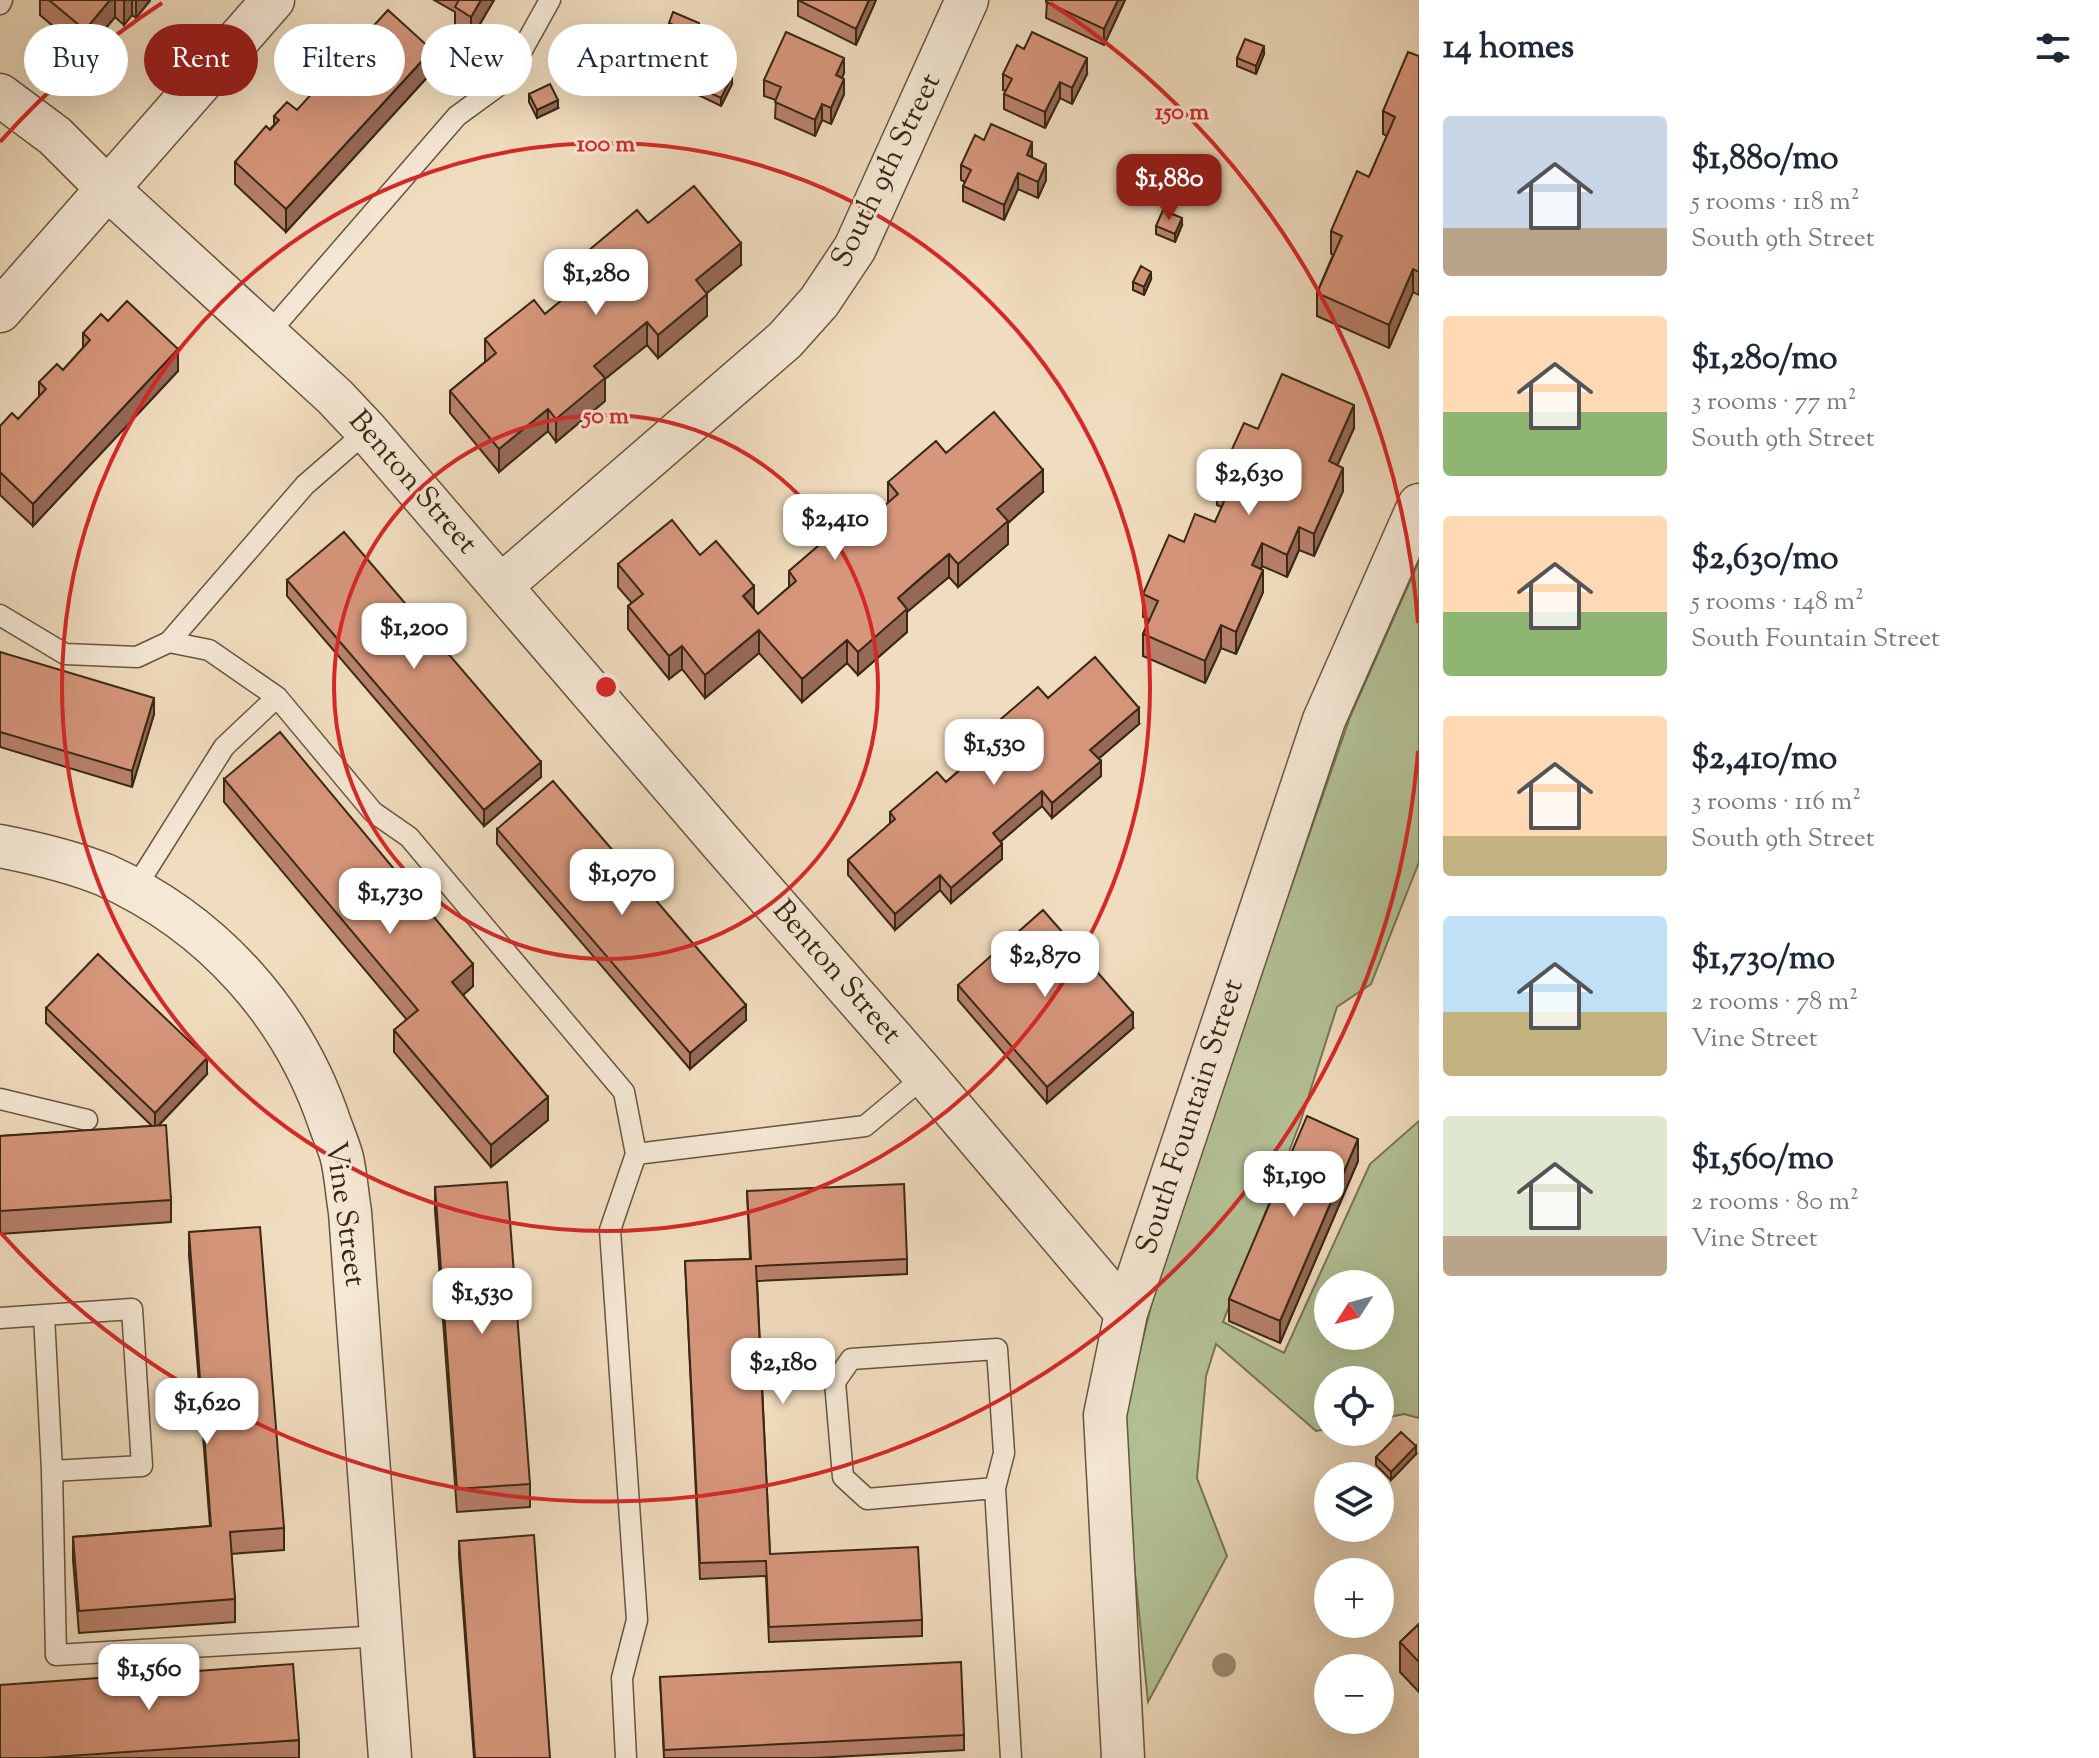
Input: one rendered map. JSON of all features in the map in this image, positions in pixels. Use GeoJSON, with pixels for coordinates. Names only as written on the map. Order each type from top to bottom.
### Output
{"type":"FeatureCollection","features":[{"type":"Feature","properties":{"kind":"street"},"geometry":{"type":"LineString","coordinates":[[0,311],[273,0]]}},
{"type":"Feature","properties":{"kind":"street","name":"South 9th Street"},"geometry":{"type":"LineString","coordinates":[[502,585],[785,340],[819,302],[855,248],[967,0]]}},
{"type":"Feature","properties":{"kind":"street","name":"Benton Street"},"geometry":{"type":"LineString","coordinates":[[0,95],[55,136],[108,189],[335,397],[367,431],[1126,1313]]}},
{"type":"Feature","properties":{"kind":"street","name":"South Fountain Street"},"geometry":{"type":"LineString","coordinates":[[1123,1758],[1105,1415],[1126,1313],[1324,720],[1419,505]]}},
{"type":"Feature","properties":{"kind":"street","name":"Vine Street"},"geometry":{"type":"LineString","coordinates":[[0,846],[48,855],[102,874],[153,900],[200,933],[242,972],[278,1016],[319,1090],[341,1157],[350,1212],[390,1758]]}},
{"type":"Feature","properties":{"kind":"lane"},"geometry":{"type":"LineString","coordinates":[[267,335],[457,116],[505,81],[550,0]]}},
{"type":"Feature","properties":{"kind":"lane"},"geometry":{"type":"LineString","coordinates":[[0,615],[65,654],[137,657],[169,642],[305,485],[367,431]]}},
{"type":"Feature","properties":{"kind":"lane"},"geometry":{"type":"LineString","coordinates":[[169,642],[209,650],[277,697],[373,812],[409,837],[624,1092],[636,1154],[610,1230],[637,1620],[622,1678],[626,1758]]}},
{"type":"Feature","properties":{"kind":"lane"},"geometry":{"type":"LineString","coordinates":[[134,890],[224,747],[277,697]]}},
{"type":"Feature","properties":{"kind":"lane"},"geometry":{"type":"LineString","coordinates":[[636,1154],[865,1126],[925,1076]]}},
{"type":"Feature","properties":{"kind":"lane"},"geometry":{"type":"LineString","coordinates":[[0,1099],[87,1120]]}},
{"type":"Feature","properties":{"kind":"lane"},"geometry":{"type":"LineString","coordinates":[[0,1318],[132,1309],[142,1466],[52,1471]]}},
{"type":"Feature","properties":{"kind":"lane"},"geometry":{"type":"LineString","coordinates":[[44,1315],[52,1471],[56,1655],[381,1636]]}},
{"type":"Feature","properties":{"kind":"lane"},"geometry":{"type":"LineString","coordinates":[[995,1488],[867,1499],[843,1477],[835,1382],[851,1359],[997,1349],[1004,1453],[995,1488],[1011,1758]]}},
{"type":"Feature","properties":{"kind":"green space"},"geometry":{"type":"Polygon","coordinates":[[[1419,561],[1419,862],[1371,984],[1337,1007],[1300,1123],[1223,1322],[1284,1353],[1314,1287],[1314,1350],[1394,1350],[1394,1270],[1322,1270],[1370,1164],[1419,1121],[1419,1418],[1404,1414],[1394,1416],[1394,1366],[1314,1366],[1314,1429],[1216,1344],[1206,1376],[1197,1478],[1227,1556],[1148,1702],[1125,1474],[1124,1414],[1152,1302],[1236,1045],[1350,717],[1419,561]]]}},
{"type":"Feature","properties":{"kind":"building"},"geometry":{"type":"Polygon","coordinates":[[[49,0],[110,0],[90,24],[78,24],[49,0]]]}},
{"type":"Feature","properties":{"kind":"building"},"geometry":{"type":"Polygon","coordinates":[[[459,0],[481,0],[471,17],[455,7],[459,0]]]}},
{"type":"Feature","properties":{"kind":"building"},"geometry":{"type":"Polygon","coordinates":[[[798,0],[869,0],[856,29],[798,0]]]}},
{"type":"Feature","properties":{"kind":"building"},"geometry":{"type":"Polygon","coordinates":[[[1047,0],[1118,0],[1104,29],[1047,0]]]}},
{"type":"Feature","properties":{"kind":"building"},"geometry":{"type":"Polygon","coordinates":[[[388,10],[403,24],[375,24],[388,10]]]}},
{"type":"Feature","properties":{"kind":"building"},"geometry":{"type":"Polygon","coordinates":[[[673,12],[699,23],[671,24],[673,12]]]}},
{"type":"Feature","properties":{"kind":"building"},"geometry":{"type":"Polygon","coordinates":[[[405,25],[421,40],[421,62],[405,79],[405,25]]]}},
{"type":"Feature","properties":{"kind":"building"},"geometry":{"type":"Polygon","coordinates":[[[786,32],[844,58],[836,75],[844,79],[831,108],[822,104],[815,120],[775,102],[781,87],[764,80],[786,32]]]}},
{"type":"Feature","properties":{"kind":"building"},"geometry":{"type":"Polygon","coordinates":[[[1032,32],[1087,58],[1072,88],[1060,82],[1045,112],[1004,94],[1012,79],[1003,74],[1017,45],[1024,49],[1032,32]]]}},
{"type":"Feature","properties":{"kind":"building"},"geometry":{"type":"Polygon","coordinates":[[[1245,39],[1264,46],[1256,66],[1237,58],[1245,39]]]}},
{"type":"Feature","properties":{"kind":"building"},"geometry":{"type":"Polygon","coordinates":[[[1408,52],[1419,56],[1419,272],[1413,269],[1389,325],[1317,293],[1342,236],[1331,231],[1357,171],[1369,177],[1395,117],[1383,111],[1408,52]]]}},
{"type":"Feature","properties":{"kind":"building"},"geometry":{"type":"Polygon","coordinates":[[[548,85],[548,96],[556,96],[558,100],[537,110],[530,96],[548,85]]]}},
{"type":"Feature","properties":{"kind":"building"},"geometry":{"type":"Polygon","coordinates":[[[310,96],[390,96],[286,209],[235,162],[266,126],[270,130],[279,120],[274,116],[287,102],[297,110],[310,96]]]}},
{"type":"Feature","properties":{"kind":"building"},"geometry":{"type":"Polygon","coordinates":[[[991,124],[1032,142],[1027,155],[1046,164],[1038,182],[1018,173],[1004,205],[963,186],[971,170],[961,165],[975,135],[984,140],[991,124]]]}},
{"type":"Feature","properties":{"kind":"building"},"geometry":{"type":"Polygon","coordinates":[[[694,186],[741,243],[696,280],[707,294],[658,335],[647,322],[594,366],[605,378],[556,419],[548,409],[499,449],[450,391],[496,353],[485,339],[534,300],[545,314],[601,267],[588,251],[637,210],[648,223],[694,186]]]}},
{"type":"Feature","properties":{"kind":"building"},"geometry":{"type":"Polygon","coordinates":[[[1163,210],[1182,218],[1175,234],[1156,226],[1163,210]]]}},
{"type":"Feature","properties":{"kind":"building"},"geometry":{"type":"Polygon","coordinates":[[[1141,266],[1151,272],[1144,287],[1133,282],[1141,266]]]}},
{"type":"Feature","properties":{"kind":"building"},"geometry":{"type":"Polygon","coordinates":[[[127,301],[178,349],[33,504],[0,472],[0,426],[12,413],[18,419],[46,389],[39,382],[57,364],[63,370],[90,340],[83,333],[101,314],[108,321],[127,301]]]}},
{"type":"Feature","properties":{"kind":"building"},"geometry":{"type":"Polygon","coordinates":[[[1282,374],[1354,405],[1329,461],[1343,468],[1314,534],[1299,527],[1287,555],[1262,543],[1252,565],[1263,570],[1236,632],[1221,625],[1205,661],[1143,634],[1158,601],[1143,594],[1169,535],[1184,542],[1195,514],[1215,522],[1230,488],[1217,482],[1244,423],[1258,429],[1282,374]]]}},
{"type":"Feature","properties":{"kind":"building"},"geometry":{"type":"Polygon","coordinates":[[[994,412],[1043,470],[997,509],[1008,521],[958,564],[949,554],[924,575],[898,598],[907,609],[858,652],[847,640],[802,679],[759,630],[705,675],[682,646],[669,656],[628,606],[643,594],[618,564],[672,520],[700,555],[716,541],[754,586],[743,596],[758,614],[796,581],[789,571],[840,527],[849,537],[898,494],[888,482],[936,441],[946,453],[994,412]]]}},
{"type":"Feature","properties":{"kind":"building"},"geometry":{"type":"Polygon","coordinates":[[[344,532],[541,762],[484,810],[287,580],[344,532]]]}},
{"type":"Feature","properties":{"kind":"building"},"geometry":{"type":"Polygon","coordinates":[[[0,652],[154,698],[132,771],[0,732],[0,652]]]}},
{"type":"Feature","properties":{"kind":"building"},"geometry":{"type":"Polygon","coordinates":[[[1095,657],[1139,708],[1090,750],[1101,761],[1052,803],[1042,791],[993,833],[1002,844],[951,888],[940,875],[895,914],[848,860],[895,819],[890,812],[937,772],[946,782],[994,740],[987,731],[1038,687],[1048,698],[1095,657]]]}},
{"type":"Feature","properties":{"kind":"building"},"geometry":{"type":"Polygon","coordinates":[[[280,732],[473,964],[452,982],[548,1097],[491,1145],[394,1030],[418,1010],[224,779],[280,732]]]}},
{"type":"Feature","properties":{"kind":"building"},"geometry":{"type":"Polygon","coordinates":[[[553,781],[746,1005],[690,1053],[497,829],[553,781]]]}},
{"type":"Feature","properties":{"kind":"building"},"geometry":{"type":"Polygon","coordinates":[[[1043,910],[1133,1013],[1047,1087],[958,985],[1043,910]]]}},
{"type":"Feature","properties":{"kind":"building"},"geometry":{"type":"Polygon","coordinates":[[[98,954],[207,1058],[155,1113],[46,1008],[98,954]]]}},
{"type":"Feature","properties":{"kind":"building"},"geometry":{"type":"Polygon","coordinates":[[[1307,1116],[1358,1139],[1280,1321],[1229,1299],[1307,1116]]]}},
{"type":"Feature","properties":{"kind":"building"},"geometry":{"type":"Polygon","coordinates":[[[166,1125],[171,1200],[0,1211],[0,1136],[166,1125]]]}},
{"type":"Feature","properties":{"kind":"building"},"geometry":{"type":"Polygon","coordinates":[[[507,1182],[530,1484],[457,1489],[435,1187],[507,1182]]]}},
{"type":"Feature","properties":{"kind":"building"},"geometry":{"type":"Polygon","coordinates":[[[904,1184],[907,1259],[756,1266],[770,1554],[918,1547],[922,1620],[769,1627],[766,1561],[700,1563],[685,1261],[751,1259],[747,1191],[904,1184]]]}},
{"type":"Feature","properties":{"kind":"building"},"geometry":{"type":"Polygon","coordinates":[[[260,1227],[284,1528],[230,1532],[235,1599],[79,1611],[73,1537],[211,1526],[189,1232],[260,1227]]]}},
{"type":"Feature","properties":{"kind":"building"},"geometry":{"type":"Polygon","coordinates":[[[1401,1432],[1416,1446],[1394,1469],[1394,1462],[1381,1462],[1376,1457],[1387,1446],[1394,1446],[1394,1439],[1401,1432]]]}},
{"type":"Feature","properties":{"kind":"building"},"geometry":{"type":"Polygon","coordinates":[[[534,1535],[550,1758],[475,1758],[459,1541],[534,1535]]]}},
{"type":"Feature","properties":{"kind":"building"},"geometry":{"type":"Polygon","coordinates":[[[1419,1624],[1419,1662],[1400,1642],[1419,1624]]]}},
{"type":"Feature","properties":{"kind":"building"},"geometry":{"type":"Polygon","coordinates":[[[961,1662],[964,1735],[664,1750],[660,1677],[961,1662]]]}},
{"type":"Feature","properties":{"kind":"building"},"geometry":{"type":"Polygon","coordinates":[[[293,1664],[299,1740],[40,1758],[0,1758],[0,1685],[293,1664]]]}}]}
